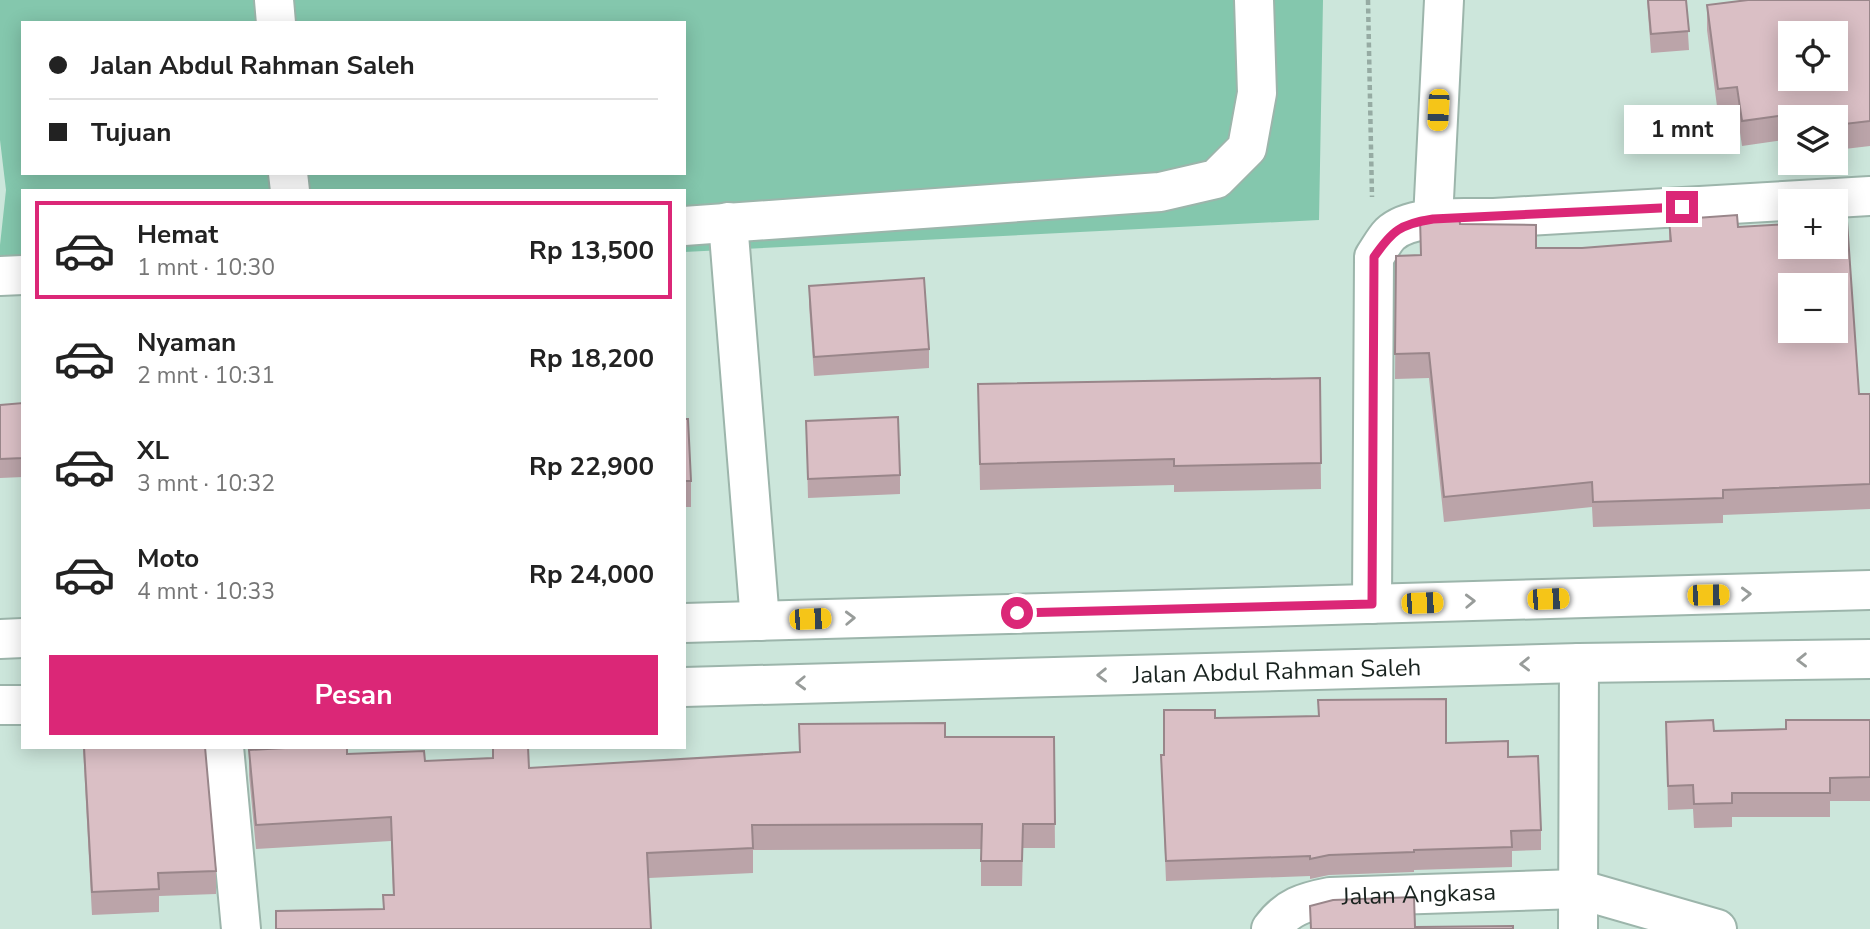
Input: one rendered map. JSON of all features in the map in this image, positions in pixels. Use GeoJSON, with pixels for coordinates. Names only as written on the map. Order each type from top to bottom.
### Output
{"type":"FeatureCollection","features":[{"type":"Feature","properties":{"kind":"main road"},"geometry":{"type":"LineString","coordinates":[[274,0],[276,21]]}},
{"type":"Feature","properties":{"kind":"main road"},"geometry":{"type":"LineString","coordinates":[[686,226],[1160,192],[1216,179],[1247,148],[1257,93],[1254,0]]}},
{"type":"Feature","properties":{"kind":"main road"},"geometry":{"type":"LineString","coordinates":[[1433,219],[1444,0]]}},
{"type":"Feature","properties":{"kind":"main road"},"geometry":{"type":"LineString","coordinates":[[1372,604],[1374,257],[1391,233],[1411,222],[1433,219],[1870,197]]}},
{"type":"Feature","properties":{"kind":"main road"},"geometry":{"type":"LineString","coordinates":[[728,222],[760,621]]}},
{"type":"Feature","properties":{"kind":"main road"},"geometry":{"type":"LineString","coordinates":[[0,276],[21,275]]}},
{"type":"Feature","properties":{"kind":"main road"},"geometry":{"type":"LineString","coordinates":[[686,623],[1870,590]]}},
{"type":"Feature","properties":{"kind":"main road"},"geometry":{"type":"LineString","coordinates":[[0,639],[21,638]]}},
{"type":"Feature","properties":{"kind":"main road","name":"Jalan Abdul Rahman Saleh"},"geometry":{"type":"LineString","coordinates":[[686,687],[1579,663],[1870,659]]}},
{"type":"Feature","properties":{"kind":"main road"},"geometry":{"type":"LineString","coordinates":[[1578,929],[1579,663]]}},
{"type":"Feature","properties":{"kind":"main road"},"geometry":{"type":"LineString","coordinates":[[0,705],[21,705]]}},
{"type":"Feature","properties":{"kind":"main road"},"geometry":{"type":"LineString","coordinates":[[224,749],[242,929]]}},
{"type":"Feature","properties":{"kind":"main road","name":"Jalan Angkasa"},"geometry":{"type":"LineString","coordinates":[[1271,929],[1283,915],[1301,903],[1330,897],[1578,889],[1717,929]]}},
{"type":"Feature","properties":{"kind":"path"},"geometry":{"type":"LineString","coordinates":[[1368,0],[1374,257]]}},
{"type":"Feature","properties":{"kind":"green space"},"geometry":{"type":"Polygon","coordinates":[[[0,0],[1323,0],[1319,220],[686,252],[686,189],[21,189],[21,285],[0,286],[0,245],[6,190],[0,140],[0,0]]]}},
{"type":"Feature","properties":{"kind":"building"},"geometry":{"type":"Polygon","coordinates":[[[1648,0],[1686,0],[1689,31],[1651,34],[1648,0]]]}},
{"type":"Feature","properties":{"kind":"building"},"geometry":{"type":"Polygon","coordinates":[[[1748,0],[1870,0],[1870,121],[1848,124],[1848,105],[1778,105],[1778,116],[1742,121],[1737,87],[1718,89],[1707,5],[1748,0]]]}},
{"type":"Feature","properties":{"kind":"building"},"geometry":{"type":"Polygon","coordinates":[[[1459,215],[1460,224],[1536,225],[1536,248],[1582,248],[1671,241],[1669,220],[1737,215],[1738,227],[1778,225],[1778,259],[1848,259],[1848,235],[1859,394],[1870,394],[1870,484],[1723,490],[1723,498],[1593,502],[1592,482],[1444,497],[1429,353],[1395,354],[1396,256],[1421,255],[1420,218],[1459,215]]]}},
{"type":"Feature","properties":{"kind":"building"},"geometry":{"type":"Polygon","coordinates":[[[924,278],[929,349],[814,357],[809,286],[924,278]]]}},
{"type":"Feature","properties":{"kind":"building"},"geometry":{"type":"Polygon","coordinates":[[[1320,378],[1321,463],[1174,466],[1174,459],[980,464],[978,384],[1320,378]]]}},
{"type":"Feature","properties":{"kind":"building"},"geometry":{"type":"Polygon","coordinates":[[[21,403],[21,458],[0,459],[0,405],[21,403]]]}},
{"type":"Feature","properties":{"kind":"building"},"geometry":{"type":"Polygon","coordinates":[[[898,417],[900,475],[808,479],[806,421],[898,417]]]}},
{"type":"Feature","properties":{"kind":"building"},"geometry":{"type":"Polygon","coordinates":[[[686,419],[688,419],[691,481],[686,481],[686,419]]]}},
{"type":"Feature","properties":{"kind":"building"},"geometry":{"type":"Polygon","coordinates":[[[1446,699],[1446,743],[1508,741],[1508,757],[1538,756],[1541,830],[1511,831],[1512,847],[1329,855],[1310,859],[1310,856],[1166,861],[1161,755],[1164,755],[1164,710],[1215,710],[1215,718],[1319,716],[1318,700],[1446,699]]]}},
{"type":"Feature","properties":{"kind":"building"},"geometry":{"type":"Polygon","coordinates":[[[1713,720],[1714,731],[1786,729],[1786,720],[1870,720],[1870,777],[1830,778],[1830,793],[1732,793],[1732,803],[1694,804],[1693,785],[1668,786],[1666,722],[1713,720]]]}},
{"type":"Feature","properties":{"kind":"building"},"geometry":{"type":"Polygon","coordinates":[[[945,723],[945,737],[1054,737],[1055,824],[1023,824],[1022,861],[981,861],[982,824],[752,825],[753,848],[647,853],[651,929],[276,929],[276,911],[384,909],[383,895],[394,895],[391,817],[256,825],[249,750],[347,749],[347,754],[424,751],[425,761],[493,758],[493,749],[528,749],[529,768],[800,752],[799,724],[945,723]]]}},
{"type":"Feature","properties":{"kind":"building"},"geometry":{"type":"Polygon","coordinates":[[[84,749],[205,749],[216,871],[158,873],[159,889],[92,892],[84,749]]]}},
{"type":"Feature","properties":{"kind":"building"},"geometry":{"type":"Polygon","coordinates":[[[1414,897],[1415,927],[1513,926],[1513,929],[1311,929],[1310,906],[1333,900],[1414,897]]]}},
{"type":"Feature","properties":{"kind":"route"},"geometry":{"type":"LineString","coordinates":[[1017,613],[1372,604],[1374,257],[1391,233],[1411,222],[1433,219],[1682,207]]}}]}
